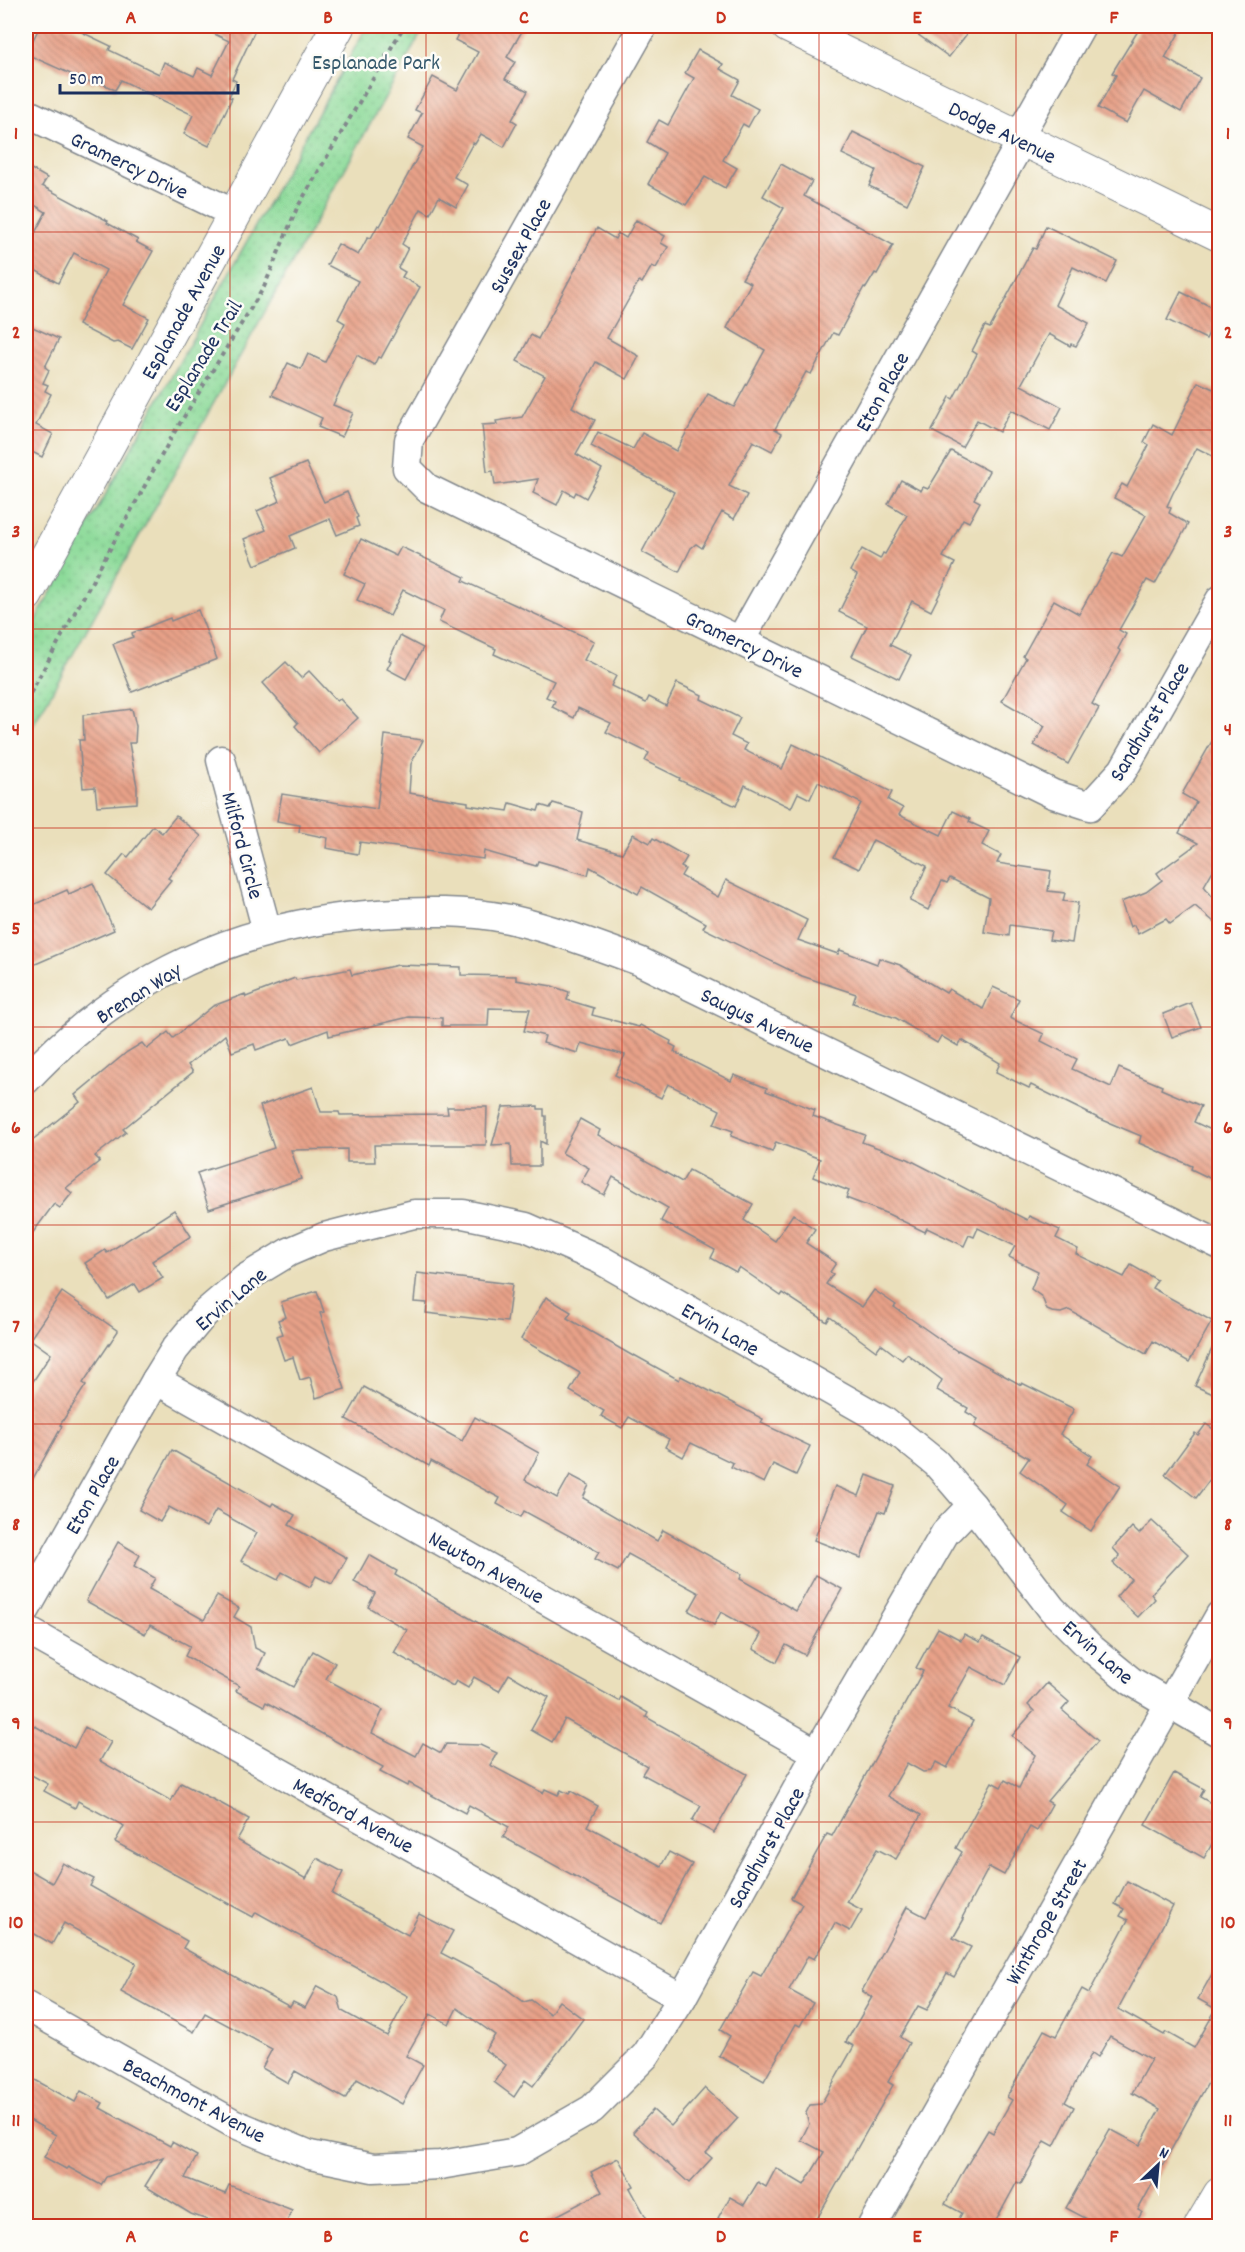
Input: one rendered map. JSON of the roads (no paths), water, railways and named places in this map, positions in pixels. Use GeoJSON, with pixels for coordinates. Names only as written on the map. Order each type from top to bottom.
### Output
{"type":"FeatureCollection","features":[{"type":"Feature","properties":{"kind":"street","name":"Esplanade Avenue"},"geometry":{"type":"LineString","coordinates":[[26,595],[338,26]]}},
{"type":"Feature","properties":{"kind":"street","name":"Sussex Place"},"geometry":{"type":"LineString","coordinates":[[407,468],[409,440],[643,26]]}},
{"type":"Feature","properties":{"kind":"street","name":"Dodge Avenue"},"geometry":{"type":"LineString","coordinates":[[788,26],[1220,235]]}},
{"type":"Feature","properties":{"kind":"street","name":"Eton Place"},"geometry":{"type":"LineString","coordinates":[[740,641],[1081,26]]}},
{"type":"Feature","properties":{"kind":"street","name":"Gramercy Drive"},"geometry":{"type":"LineString","coordinates":[[26,113],[235,214]]}},
{"type":"Feature","properties":{"kind":"street","name":"Gramercy Drive"},"geometry":{"type":"LineString","coordinates":[[407,468],[427,489],[1053,794],[1090,806]]}},
{"type":"Feature","properties":{"kind":"street","name":"Sandhurst Place"},"geometry":{"type":"LineString","coordinates":[[1090,806],[1123,770],[1220,600]]}},
{"type":"Feature","properties":{"kind":"street","name":"Milford Circle"},"geometry":{"type":"LineString","coordinates":[[221,760],[267,931]]}},
{"type":"Feature","properties":{"kind":"street","name":"Saugus Avenue"},"geometry":{"type":"LineString","coordinates":[[267,931],[335,917],[427,910],[508,919],[580,939],[639,961],[1220,1245]]}},
{"type":"Feature","properties":{"kind":"street","name":"Brenan Way"},"geometry":{"type":"LineString","coordinates":[[26,1080],[95,1016],[156,976],[210,950],[267,931]]}},
{"type":"Feature","properties":{"kind":"street","name":"Ervin Lane"},"geometry":{"type":"LineString","coordinates":[[156,1380],[175,1349],[204,1314],[246,1278],[289,1252],[324,1237],[414,1214],[463,1214],[526,1227],[601,1260],[874,1415],[936,1463],[972,1505],[1053,1609],[1084,1641],[1131,1681],[1168,1705],[1220,1733]]}},
{"type":"Feature","properties":{"kind":"street","name":"Eton Place"},"geometry":{"type":"LineString","coordinates":[[26,1609],[156,1380]]}},
{"type":"Feature","properties":{"kind":"street","name":"Newton Avenue"},"geometry":{"type":"LineString","coordinates":[[156,1380],[817,1753]]}},
{"type":"Feature","properties":{"kind":"street","name":"Sandhurst Place"},"geometry":{"type":"LineString","coordinates":[[518,2152],[592,2109],[646,2055],[682,1998],[817,1753],[945,1533],[972,1505]]}},
{"type":"Feature","properties":{"kind":"street","name":"Winthrope Street"},"geometry":{"type":"LineString","coordinates":[[872,2226],[1220,1615]]}},
{"type":"Feature","properties":{"kind":"street","name":"Medford Avenue"},"geometry":{"type":"LineString","coordinates":[[26,1630],[682,1998]]}},
{"type":"Feature","properties":{"kind":"street","name":"Beachmont Avenue"},"geometry":{"type":"LineString","coordinates":[[26,2006],[233,2123],[310,2155],[373,2168],[440,2165],[518,2152]]}},
{"type":"Feature","properties":{"kind":"street"},"geometry":{"type":"LineString","coordinates":[[1202,2226],[1220,2194]]}},
{"type":"Feature","properties":{"kind":"park label","name":"Esplanade Park"},"geometry":{"type":"Point","coordinates":[376,61]}}]}
